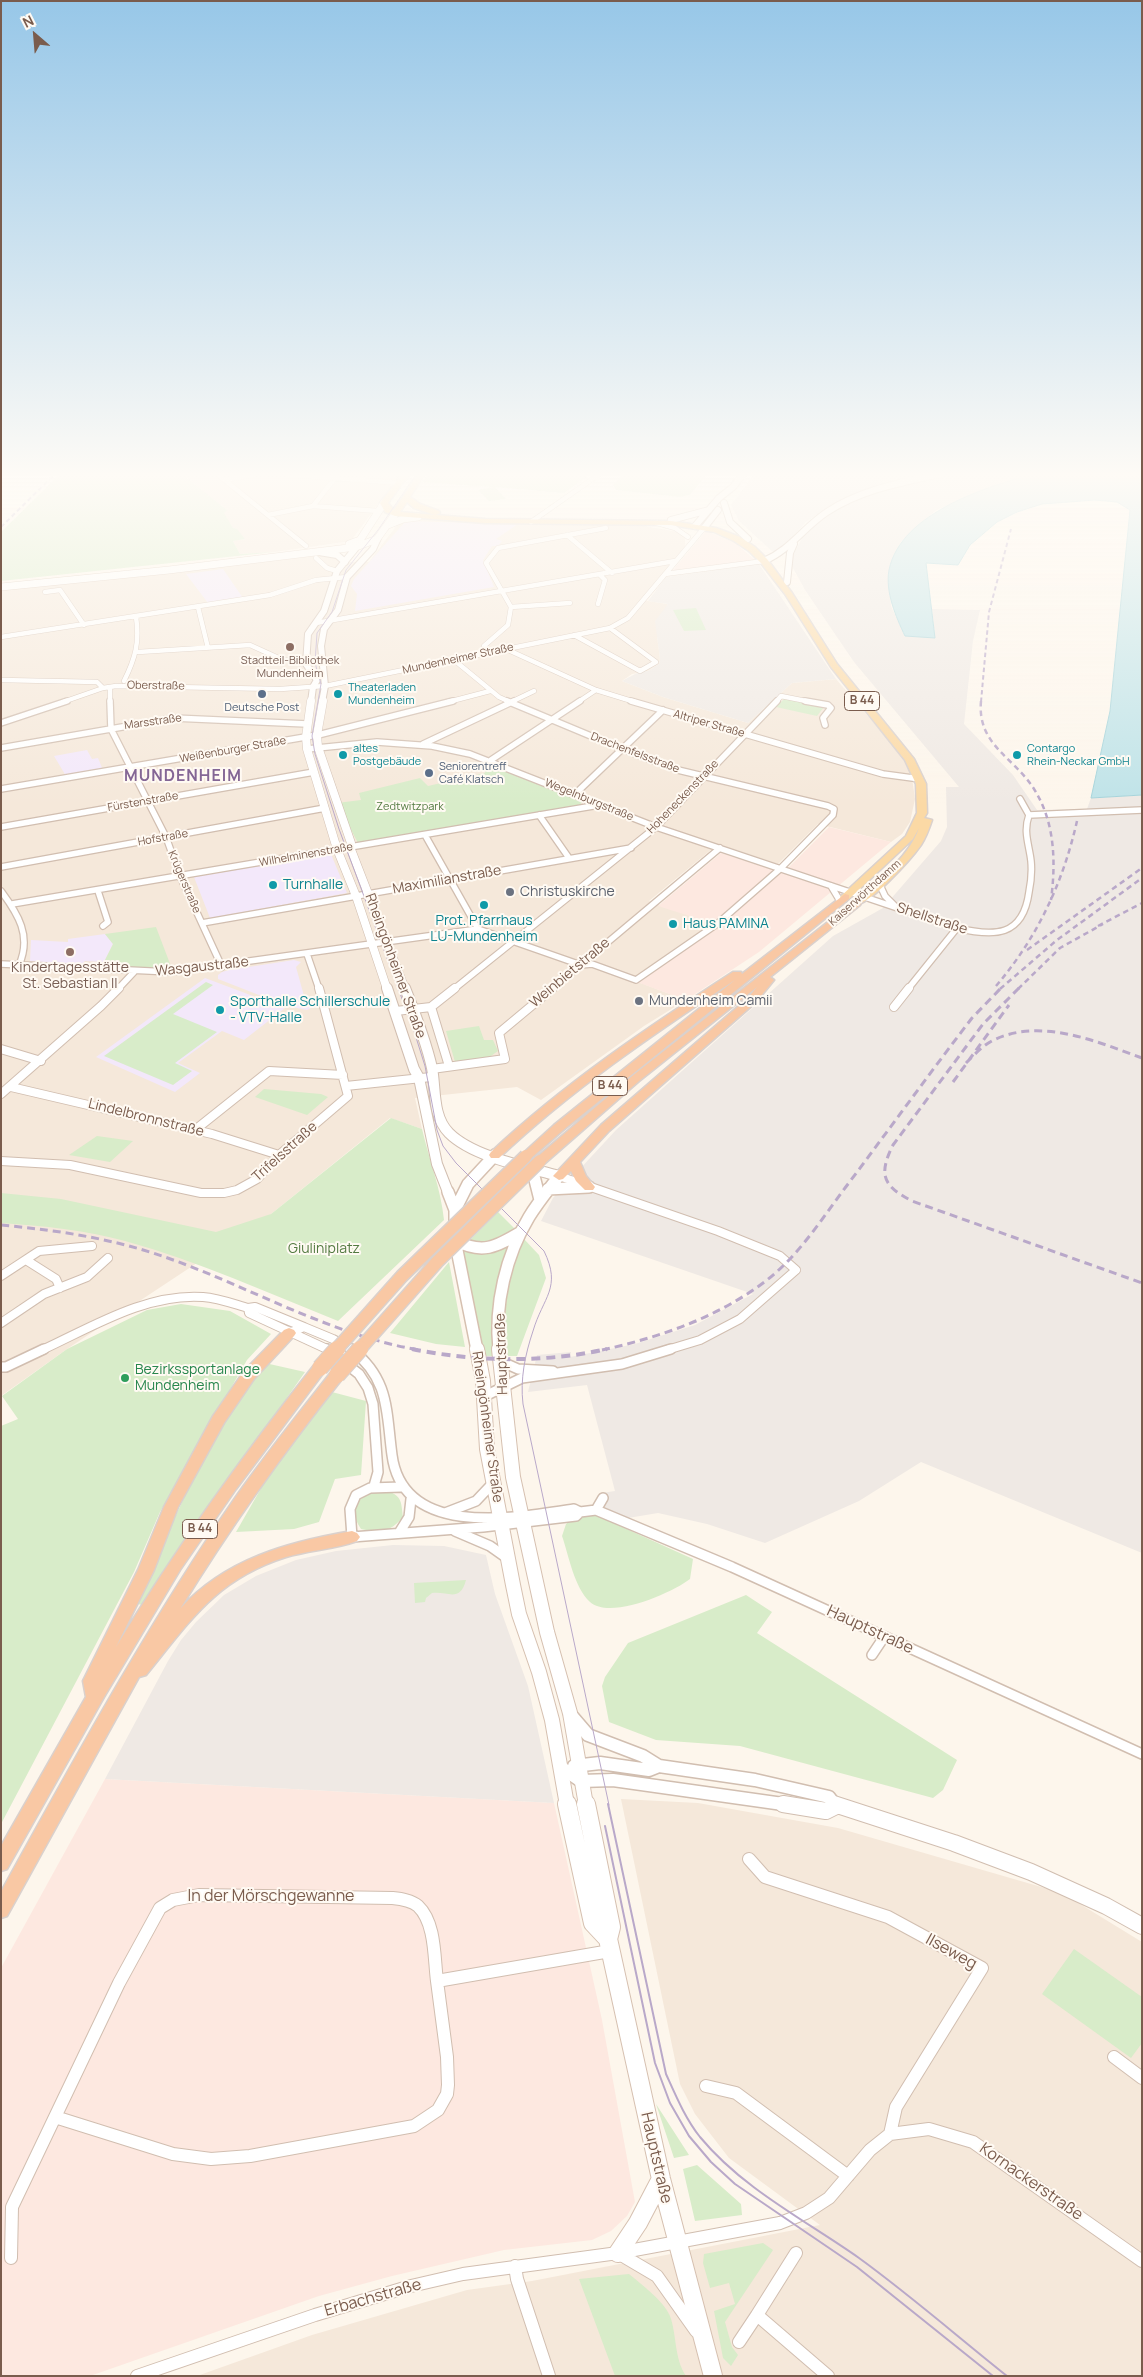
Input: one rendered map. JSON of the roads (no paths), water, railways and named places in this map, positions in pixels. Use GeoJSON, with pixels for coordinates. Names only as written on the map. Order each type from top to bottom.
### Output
{"type":"FeatureCollection","features":[{"type":"Feature","properties":{"kind":"highway","name":"Kaiserwörthdamm"},"geometry":{"type":"LineString","coordinates":[[788,942],[845,897]]}},
{"type":"Feature","properties":{"kind":"highway","name":"Kaiserwörthdamm"},"geometry":{"type":"LineString","coordinates":[[781,964],[860,900]]}},
{"type":"Feature","properties":{"kind":"highway"},"geometry":{"type":"LineString","coordinates":[[495,1155],[590,1073],[662,1022],[788,942]]}},
{"type":"Feature","properties":{"kind":"highway","name":"B 44"},"geometry":{"type":"LineString","coordinates":[[1,1910],[144,1653],[222,1528],[268,1463],[337,1375],[437,1262],[533,1162],[558,1128],[788,942]]}},
{"type":"Feature","properties":{"kind":"highway"},"geometry":{"type":"LineString","coordinates":[[559,1176],[650,1088],[752,1000],[781,964]]}},
{"type":"Feature","properties":{"kind":"highway","name":"B 44"},"geometry":{"type":"LineString","coordinates":[[1,1863],[95,1699],[202,1527],[270,1432],[320,1368],[402,1276],[533,1162],[781,964]]}},
{"type":"Feature","properties":{"kind":"highway"},"geometry":{"type":"LineString","coordinates":[[573,1161],[580,1178],[589,1187]]}},
{"type":"Feature","properties":{"kind":"highway"},"geometry":{"type":"LineString","coordinates":[[95,1699],[91,1681],[143,1577],[171,1507],[184,1482],[234,1394],[262,1359],[289,1333]]}},
{"type":"Feature","properties":{"kind":"highway"},"geometry":{"type":"LineString","coordinates":[[121,1693],[175,1625],[202,1596],[222,1580],[249,1565],[288,1548],[352,1536]]}},
{"type":"Feature","properties":{"kind":"main road"},"geometry":{"type":"LineString","coordinates":[[1,586],[19,584]]}},
{"type":"Feature","properties":{"kind":"main road"},"geometry":{"type":"LineString","coordinates":[[1,586],[23,584]]}},
{"type":"Feature","properties":{"kind":"main road","name":"Kaiserwörthdamm"},"geometry":{"type":"LineString","coordinates":[[784,584],[834,665],[909,759],[920,779],[923,801],[922,812],[914,830],[902,846],[845,897]]}},
{"type":"Feature","properties":{"kind":"main road","name":"Kaiserwörthdamm"},"geometry":{"type":"LineString","coordinates":[[788,584],[840,664],[916,758],[929,784],[930,800],[925,825],[920,837],[905,857],[860,900]]}},
{"type":"Feature","properties":{"kind":"main road"},"geometry":{"type":"LineString","coordinates":[[455,1210],[468,1184],[495,1155]]}},
{"type":"Feature","properties":{"kind":"main road"},"geometry":{"type":"LineString","coordinates":[[533,1162],[540,1200]]}},
{"type":"Feature","properties":{"kind":"main road"},"geometry":{"type":"LineString","coordinates":[[540,1200],[559,1176]]}},
{"type":"Feature","properties":{"kind":"main road"},"geometry":{"type":"LineString","coordinates":[[548,1189],[589,1187]]}},
{"type":"Feature","properties":{"kind":"main road"},"geometry":{"type":"LineString","coordinates":[[448,1192],[455,1210]]}},
{"type":"Feature","properties":{"kind":"main road","name":"Hauptstraße"},"geometry":{"type":"LineString","coordinates":[[540,1200],[521,1232],[503,1283],[498,1329],[509,1454],[547,1632],[570,1714],[581,1781],[611,1927],[609,1945],[676,2243],[712,2376]]}},
{"type":"Feature","properties":{"kind":"main road","name":"Rheingönheimer Straße"},"geometry":{"type":"LineString","coordinates":[[455,1210],[455,1240],[485,1396],[486,1436],[501,1521]]}},
{"type":"Feature","properties":{"kind":"main road"},"geometry":{"type":"LineString","coordinates":[[455,1240],[477,1250],[490,1249],[521,1232]]}},
{"type":"Feature","properties":{"kind":"main road","name":"Hauptstraße"},"geometry":{"type":"LineString","coordinates":[[501,1521],[519,1614],[545,1694],[562,1768],[564,1792],[593,1923],[609,1945]]}},
{"type":"Feature","properties":{"kind":"main road"},"geometry":{"type":"LineString","coordinates":[[618,2253],[638,2223],[661,2180]]}},
{"type":"Feature","properties":{"kind":"street"},"geometry":{"type":"LineString","coordinates":[[1,637],[276,594],[305,584]]}},
{"type":"Feature","properties":{"kind":"street"},"geometry":{"type":"LineString","coordinates":[[313,687],[317,678],[306,666],[305,660],[308,634],[324,611],[331,584]]}},
{"type":"Feature","properties":{"kind":"street","name":"Rheingönheimer Straße"},"geometry":{"type":"LineString","coordinates":[[345,584],[338,610],[324,629],[321,646],[321,662],[325,686],[317,735],[318,747],[336,804],[351,843],[350,847],[370,894],[412,1009],[431,1073],[442,1123],[449,1132],[468,1146],[495,1155],[533,1162],[559,1176]]}},
{"type":"Feature","properties":{"kind":"street"},"geometry":{"type":"LineString","coordinates":[[489,652],[484,646],[508,625],[511,607],[497,584]]}},
{"type":"Feature","properties":{"kind":"street"},"geometry":{"type":"LineString","coordinates":[[316,623],[545,584]]}},
{"type":"Feature","properties":{"kind":"street"},"geometry":{"type":"LineString","coordinates":[[598,604],[604,584]]}},
{"type":"Feature","properties":{"kind":"street","name":"Mundenheimer Straße"},"geometry":{"type":"LineString","coordinates":[[313,687],[610,628],[628,618],[657,584]]}},
{"type":"Feature","properties":{"kind":"street"},"geometry":{"type":"LineString","coordinates":[[45,592],[60,590],[84,625]]}},
{"type":"Feature","properties":{"kind":"street"},"geometry":{"type":"LineString","coordinates":[[511,607],[570,602]]}},
{"type":"Feature","properties":{"kind":"street"},"geometry":{"type":"LineString","coordinates":[[198,607],[208,648]]}},
{"type":"Feature","properties":{"kind":"street"},"geometry":{"type":"LineString","coordinates":[[124,681],[138,652],[140,637],[136,617]]}},
{"type":"Feature","properties":{"kind":"street"},"geometry":{"type":"LineString","coordinates":[[574,635],[640,671],[656,662],[610,628]]}},
{"type":"Feature","properties":{"kind":"street"},"geometry":{"type":"LineString","coordinates":[[138,652],[250,645],[283,660],[305,660]]}},
{"type":"Feature","properties":{"kind":"street","name":"Altriper Straße"},"geometry":{"type":"LineString","coordinates":[[506,649],[596,690],[883,774],[920,779]]}},
{"type":"Feature","properties":{"kind":"street","name":"Drachenfelsstraße"},"geometry":{"type":"LineString","coordinates":[[454,660],[490,691],[551,720],[622,749],[678,770],[834,809],[833,815],[780,869]]}},
{"type":"Feature","properties":{"kind":"street","name":"Oberstraße"},"geometry":{"type":"LineString","coordinates":[[1,680],[97,682],[103,688],[137,685],[280,689],[313,687]]}},
{"type":"Feature","properties":{"kind":"street","name":"Krügerstraße"},"geometry":{"type":"LineString","coordinates":[[110,687],[111,729],[166,837],[180,876],[222,967]]}},
{"type":"Feature","properties":{"kind":"street","name":"Rheingönheimer Straße"},"geometry":{"type":"LineString","coordinates":[[313,687],[307,724],[307,748],[337,849],[356,896],[414,1069],[419,1078],[437,1164],[448,1192]]}},
{"type":"Feature","properties":{"kind":"street"},"geometry":{"type":"LineString","coordinates":[[1,723],[103,688]]}},
{"type":"Feature","properties":{"kind":"street"},"geometry":{"type":"LineString","coordinates":[[491,760],[596,690]]}},
{"type":"Feature","properties":{"kind":"street","name":"Weißenburger Straße"},"geometry":{"type":"LineString","coordinates":[[1,789],[317,735],[490,691]]}},
{"type":"Feature","properties":{"kind":"street"},"geometry":{"type":"LineString","coordinates":[[420,745],[534,691]]}},
{"type":"Feature","properties":{"kind":"street","name":"Hoheneckenstraße"},"geometry":{"type":"LineString","coordinates":[[431,1007],[656,827],[781,696],[828,705],[832,708],[822,718],[825,726]]}},
{"type":"Feature","properties":{"kind":"street"},"geometry":{"type":"LineString","coordinates":[[574,795],[663,710]]}},
{"type":"Feature","properties":{"kind":"street","name":"Marsstraße"},"geometry":{"type":"LineString","coordinates":[[1,748],[184,718],[307,724]]}},
{"type":"Feature","properties":{"kind":"street","name":"Wegelnburgstraße"},"geometry":{"type":"LineString","coordinates":[[307,748],[366,742],[420,745],[440,747],[491,760],[656,827],[831,886],[845,897],[860,900]]}},
{"type":"Feature","properties":{"kind":"street","name":"Fürstenstraße"},"geometry":{"type":"LineString","coordinates":[[1,827],[314,772]]}},
{"type":"Feature","properties":{"kind":"street"},"geometry":{"type":"LineString","coordinates":[[1020,799],[1029,815],[1142,810]]}},
{"type":"Feature","properties":{"kind":"street","name":"Wilhelminenstraße"},"geometry":{"type":"LineString","coordinates":[[12,904],[98,891],[601,804]]}},
{"type":"Feature","properties":{"kind":"street","name":"Hofstraße"},"geometry":{"type":"LineString","coordinates":[[1,867],[324,808]]}},
{"type":"Feature","properties":{"kind":"street"},"geometry":{"type":"LineString","coordinates":[[539,815],[569,858]]}},
{"type":"Feature","properties":{"kind":"street","name":"Shellstraße"},"geometry":{"type":"LineString","coordinates":[[860,900],[896,908],[957,928],[990,934],[1014,928],[1021,921],[1030,892],[1031,860],[1024,831],[1029,815]]}},
{"type":"Feature","properties":{"kind":"street"},"geometry":{"type":"LineString","coordinates":[[424,834],[478,928],[512,942],[581,965],[592,964],[636,980],[717,924],[780,869]]}},
{"type":"Feature","properties":{"kind":"street","name":"Maximilianstraße"},"geometry":{"type":"LineString","coordinates":[[202,923],[632,847]]}},
{"type":"Feature","properties":{"kind":"street","name":"Weinbietstraße"},"geometry":{"type":"LineString","coordinates":[[431,1073],[449,1066],[506,1059],[499,1033],[720,848]]}},
{"type":"Feature","properties":{"kind":"street"},"geometry":{"type":"LineString","coordinates":[[879,883],[885,896],[896,908]]}},
{"type":"Feature","properties":{"kind":"street"},"geometry":{"type":"LineString","coordinates":[[831,886],[845,897]]}},
{"type":"Feature","properties":{"kind":"street"},"geometry":{"type":"LineString","coordinates":[[1,891],[12,904],[23,926],[26,953],[19,965]]}},
{"type":"Feature","properties":{"kind":"street"},"geometry":{"type":"LineString","coordinates":[[98,891],[108,922],[103,926]]}},
{"type":"Feature","properties":{"kind":"street","name":"Wasgaustraße"},"geometry":{"type":"LineString","coordinates":[[1,964],[134,972],[171,972],[222,967],[478,928]]}},
{"type":"Feature","properties":{"kind":"street"},"geometry":{"type":"LineString","coordinates":[[894,1007],[957,928]]}},
{"type":"Feature","properties":{"kind":"street"},"geometry":{"type":"LineString","coordinates":[[307,954],[316,977],[346,1086],[419,1078],[431,1073]]}},
{"type":"Feature","properties":{"kind":"street"},"geometry":{"type":"LineString","coordinates":[[1,1094],[41,1060],[134,972]]}},
{"type":"Feature","properties":{"kind":"street"},"geometry":{"type":"LineString","coordinates":[[396,1011],[431,1007]]}},
{"type":"Feature","properties":{"kind":"street","name":"Rheingönheimer Straße"},"geometry":{"type":"LineString","coordinates":[[431,1007],[449,1066]]}},
{"type":"Feature","properties":{"kind":"street"},"geometry":{"type":"LineString","coordinates":[[1,1049],[41,1060]]}},
{"type":"Feature","properties":{"kind":"street"},"geometry":{"type":"LineString","coordinates":[[196,1130],[269,1071],[342,1075]]}},
{"type":"Feature","properties":{"kind":"street","name":"Trifelsstraße"},"geometry":{"type":"LineString","coordinates":[[1,1161],[91,1168],[212,1193],[237,1190],[258,1179],[279,1155],[348,1096],[346,1086]]}},
{"type":"Feature","properties":{"kind":"street","name":"Lindelbronnstraße"},"geometry":{"type":"LineString","coordinates":[[11,1087],[196,1130],[279,1155]]}},
{"type":"Feature","properties":{"kind":"street"},"geometry":{"type":"LineString","coordinates":[[485,1396],[522,1378],[622,1364],[700,1340],[740,1319],[796,1270],[780,1256],[718,1231],[559,1176]]}},
{"type":"Feature","properties":{"kind":"street"},"geometry":{"type":"LineString","coordinates":[[1,1276],[39,1251],[92,1246]]}},
{"type":"Feature","properties":{"kind":"street"},"geometry":{"type":"LineString","coordinates":[[1,1323],[43,1295],[78,1283],[102,1266],[108,1258]]}},
{"type":"Feature","properties":{"kind":"street"},"geometry":{"type":"LineString","coordinates":[[26,1260],[56,1279],[60,1288]]}},
{"type":"Feature","properties":{"kind":"street"},"geometry":{"type":"LineString","coordinates":[[1,1367],[132,1308],[153,1302],[174,1298],[205,1297],[248,1308],[255,1307],[346,1345],[362,1358],[374,1372],[387,1402],[392,1461],[401,1487],[411,1499],[424,1507],[444,1514],[501,1521]]}},
{"type":"Feature","properties":{"kind":"street"},"geometry":{"type":"LineString","coordinates":[[248,1308],[249,1313],[324,1348],[343,1359],[359,1374],[368,1388],[373,1404],[378,1472],[374,1486]]}},
{"type":"Feature","properties":{"kind":"street"},"geometry":{"type":"LineString","coordinates":[[289,1333],[304,1327]]}},
{"type":"Feature","properties":{"kind":"street"},"geometry":{"type":"LineString","coordinates":[[500,1361],[518,1369],[566,1371]]}},
{"type":"Feature","properties":{"kind":"street"},"geometry":{"type":"LineString","coordinates":[[444,1514],[476,1501],[493,1483]]}},
{"type":"Feature","properties":{"kind":"street"},"geometry":{"type":"LineString","coordinates":[[401,1487],[374,1486],[356,1495],[350,1507],[352,1536],[454,1530],[501,1521],[523,1520]]}},
{"type":"Feature","properties":{"kind":"street"},"geometry":{"type":"LineString","coordinates":[[596,1510],[603,1498]]}},
{"type":"Feature","properties":{"kind":"street"},"geometry":{"type":"LineString","coordinates":[[399,1533],[409,1518],[411,1499]]}},
{"type":"Feature","properties":{"kind":"street","name":"Hauptstraße"},"geometry":{"type":"LineString","coordinates":[[523,1520],[576,1516],[580,1512],[596,1510],[732,1567],[1142,1754]]}},
{"type":"Feature","properties":{"kind":"street"},"geometry":{"type":"LineString","coordinates":[[454,1530],[490,1546],[508,1559]]}},
{"type":"Feature","properties":{"kind":"street"},"geometry":{"type":"LineString","coordinates":[[872,1655],[884,1637]]}},
{"type":"Feature","properties":{"kind":"street"},"geometry":{"type":"LineString","coordinates":[[570,1714],[586,1734],[614,1747],[650,1759],[659,1766],[755,1780],[829,1797],[836,1806],[946,1839],[1005,1861],[1065,1887],[1142,1926]]}},
{"type":"Feature","properties":{"kind":"street"},"geometry":{"type":"LineString","coordinates":[[562,1768],[578,1765],[609,1764],[649,1770],[659,1766]]}},
{"type":"Feature","properties":{"kind":"street"},"geometry":{"type":"LineString","coordinates":[[562,1768],[581,1781],[613,1780],[826,1810],[836,1806]]}},
{"type":"Feature","properties":{"kind":"street","name":"Ilseweg"},"geometry":{"type":"LineString","coordinates":[[749,1859],[765,1877],[888,1918],[982,1968],[896,2107],[890,2134]]}},
{"type":"Feature","properties":{"kind":"street","name":"In der Mörschgewanne"},"geometry":{"type":"LineString","coordinates":[[10,2258],[12,2207],[119,1983],[160,1908],[173,1900],[199,1895],[392,1898],[408,1901],[419,1907],[427,1920],[437,1982],[448,2088],[438,2110],[423,2122],[414,2126],[250,2156],[211,2159],[173,2154],[55,2117]]}},
{"type":"Feature","properties":{"kind":"street"},"geometry":{"type":"LineString","coordinates":[[437,1982],[609,1945]]}},
{"type":"Feature","properties":{"kind":"street"},"geometry":{"type":"LineString","coordinates":[[1114,2057],[1142,2078]]}},
{"type":"Feature","properties":{"kind":"street"},"geometry":{"type":"LineString","coordinates":[[706,2086],[736,2093],[848,2176]]}},
{"type":"Feature","properties":{"kind":"street","name":"Kornackerstraße"},"geometry":{"type":"LineString","coordinates":[[890,2134],[929,2129],[973,2142],[1142,2260]]}},
{"type":"Feature","properties":{"kind":"street"},"geometry":{"type":"LineString","coordinates":[[676,2243],[789,2220],[806,2212],[829,2198],[870,2150],[890,2134]]}},
{"type":"Feature","properties":{"kind":"street","name":"Erbachstraße"},"geometry":{"type":"LineString","coordinates":[[137,2376],[368,2298],[463,2274],[618,2253],[676,2243]]}},
{"type":"Feature","properties":{"kind":"street"},"geometry":{"type":"LineString","coordinates":[[618,2253],[657,2276],[703,2342]]}},
{"type":"Feature","properties":{"kind":"street"},"geometry":{"type":"LineString","coordinates":[[739,2342],[796,2253]]}},
{"type":"Feature","properties":{"kind":"street"},"geometry":{"type":"LineString","coordinates":[[515,2266],[516,2279],[548,2376]]}},
{"type":"Feature","properties":{"kind":"street"},"geometry":{"type":"LineString","coordinates":[[757,2314],[828,2376]]}},
{"type":"Feature","properties":{"kind":"water"},"geometry":{"type":"Polygon","coordinates":[[[889,584],[929,584],[935,638],[905,636],[892,604],[889,584]]]}},
{"type":"Feature","properties":{"kind":"water"},"geometry":{"type":"Polygon","coordinates":[[[1123,584],[1142,584],[1142,795],[1091,798],[1110,711],[1123,584]]]}},
{"type":"Feature","properties":{"kind":"tram line"},"geometry":{"type":"LineString","coordinates":[[341,584],[332,612],[317,633],[315,663],[321,684],[312,736],[315,754],[339,829],[414,1031],[425,1066],[437,1130],[443,1146],[456,1163],[544,1251],[549,1264],[551,1284],[530,1340],[522,1385],[523,1404],[609,1805]]}},
{"type":"Feature","properties":{"kind":"tram line"},"geometry":{"type":"LineString","coordinates":[[608,1804],[666,2074],[681,2107],[695,2130],[717,2156],[755,2188],[878,2272],[1007,2376]]}},
{"type":"Feature","properties":{"kind":"tram line"},"geometry":{"type":"LineString","coordinates":[[605,1826],[655,2063],[670,2103],[689,2136],[711,2162],[735,2184],[857,2267],[993,2376]]}},
{"type":"Feature","properties":{"kind":"railway"},"geometry":{"type":"LineString","coordinates":[[981,702],[989,612],[996,584]]}},
{"type":"Feature","properties":{"kind":"railway"},"geometry":{"type":"LineString","coordinates":[[981,702],[981,716],[990,739],[1026,778],[1034,789],[1046,815],[1050,829],[1053,857],[1051,900]]}},
{"type":"Feature","properties":{"kind":"railway"},"geometry":{"type":"LineString","coordinates":[[1051,900],[1064,866],[1077,821]]}},
{"type":"Feature","properties":{"kind":"railway"},"geometry":{"type":"LineString","coordinates":[[1027,950],[1142,868]]}},
{"type":"Feature","properties":{"kind":"railway"},"geometry":{"type":"LineString","coordinates":[[1000,989],[1057,940],[1142,878]]}},
{"type":"Feature","properties":{"kind":"railway"},"geometry":{"type":"LineString","coordinates":[[996,986],[1024,949],[1051,900]]}},
{"type":"Feature","properties":{"kind":"railway"},"geometry":{"type":"LineString","coordinates":[[1098,926],[1142,903]]}},
{"type":"Feature","properties":{"kind":"railway"},"geometry":{"type":"LineString","coordinates":[[1018,989],[1060,948],[1103,924]]}},
{"type":"Feature","properties":{"kind":"railway"},"geometry":{"type":"LineString","coordinates":[[602,1350],[646,1339],[709,1315],[749,1293],[779,1270],[809,1237],[972,1018],[1000,989]]}},
{"type":"Feature","properties":{"kind":"railway"},"geometry":{"type":"LineString","coordinates":[[1018,989],[983,1024],[893,1145],[886,1164],[886,1179],[889,1185],[902,1196],[912,1201],[1142,1283]]}},
{"type":"Feature","properties":{"kind":"railway"},"geometry":{"type":"LineString","coordinates":[[969,1061],[1009,1005]]}},
{"type":"Feature","properties":{"kind":"railway"},"geometry":{"type":"LineString","coordinates":[[969,1061],[996,1039],[1014,1033],[1032,1031],[1051,1032],[1089,1039],[1142,1058]]}},
{"type":"Feature","properties":{"kind":"railway"},"geometry":{"type":"LineString","coordinates":[[953,1082],[969,1061]]}},
{"type":"Feature","properties":{"kind":"railway"},"geometry":{"type":"LineString","coordinates":[[1,1225],[90,1237],[154,1253],[326,1323],[357,1334],[419,1350]]}},
{"type":"Feature","properties":{"kind":"railway"},"geometry":{"type":"LineString","coordinates":[[412,1349],[460,1356],[510,1359],[559,1357],[607,1349]]}},
{"type":"Feature","properties":{"kind":"place","name":"Stadtteil-Bibliothek Mundenheim"},"geometry":{"type":"Point","coordinates":[290,647]}},
{"type":"Feature","properties":{"kind":"place","name":"Deutsche Post"},"geometry":{"type":"Point","coordinates":[262,694]}},
{"type":"Feature","properties":{"kind":"place","name":"Theaterladen Mundenheim"},"geometry":{"type":"Point","coordinates":[338,694]}},
{"type":"Feature","properties":{"kind":"place","name":"altes Postgebäude"},"geometry":{"type":"Point","coordinates":[343,755]}},
{"type":"Feature","properties":{"kind":"place","name":"Contargo Rhein-Neckar GmbH"},"geometry":{"type":"Point","coordinates":[1017,755]}},
{"type":"Feature","properties":{"kind":"place","name":"Seniorentreff Café Klatsch"},"geometry":{"type":"Point","coordinates":[429,773]}},
{"type":"Feature","properties":{"kind":"place","name":"Turnhalle"},"geometry":{"type":"Point","coordinates":[273,885]}},
{"type":"Feature","properties":{"kind":"place","name":"Christuskirche"},"geometry":{"type":"Point","coordinates":[510,892]}},
{"type":"Feature","properties":{"kind":"place","name":"Prot. Pfarrhaus LU-Mundenheim"},"geometry":{"type":"Point","coordinates":[484,905]}},
{"type":"Feature","properties":{"kind":"place","name":"Haus PAMINA"},"geometry":{"type":"Point","coordinates":[673,924]}},
{"type":"Feature","properties":{"kind":"place","name":"Kindertagesstätte St. Sebastian II"},"geometry":{"type":"Point","coordinates":[70,952]}},
{"type":"Feature","properties":{"kind":"place","name":"Mundenheim Camii"},"geometry":{"type":"Point","coordinates":[639,1001]}},
{"type":"Feature","properties":{"kind":"place","name":"Sporthalle Schillerschule - VTV-Halle"},"geometry":{"type":"Point","coordinates":[220,1010]}},
{"type":"Feature","properties":{"kind":"place","name":"Bezirkssportanlage Mundenheim"},"geometry":{"type":"Point","coordinates":[125,1378]}},
{"type":"Feature","properties":{"kind":"district","name":"MUNDENHEIM"},"geometry":{"type":"Point","coordinates":[183,777]}},
{"type":"Feature","properties":{"kind":"park label","name":"Zedtwitzpark"},"geometry":{"type":"Point","coordinates":[410,807]}},
{"type":"Feature","properties":{"kind":"park label","name":"Giuliniplatz"},"geometry":{"type":"Point","coordinates":[324,1249]}}]}
